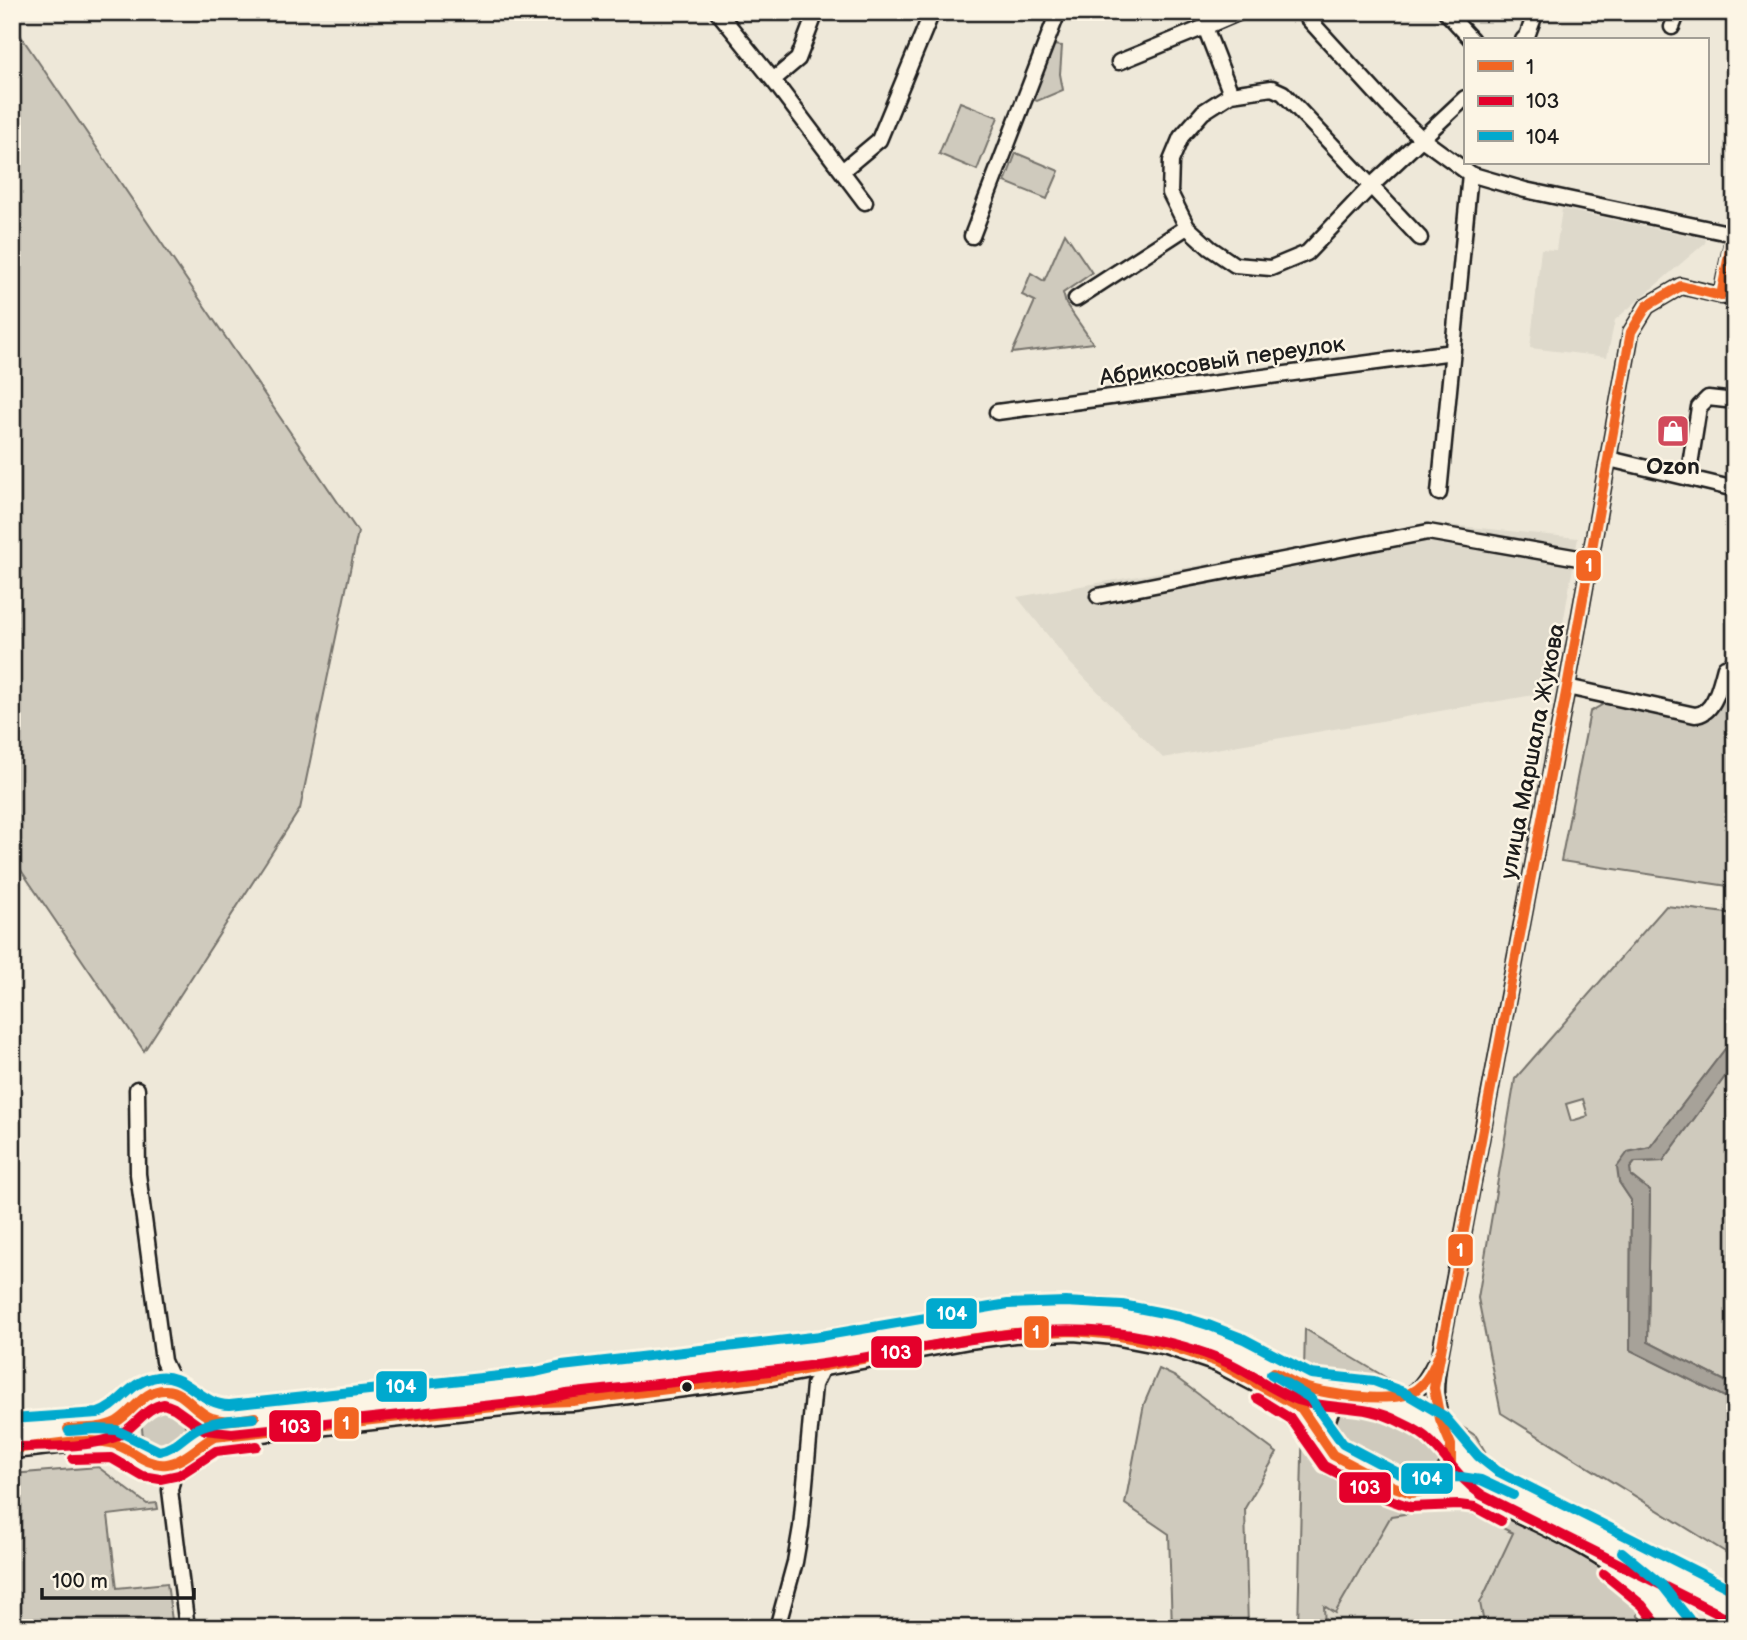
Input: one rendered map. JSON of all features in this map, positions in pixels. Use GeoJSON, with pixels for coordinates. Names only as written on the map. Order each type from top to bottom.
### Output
{"type":"FeatureCollection","features":[{"type":"Feature","properties":{"kind":"main road"},"geometry":{"type":"LineString","coordinates":[[12,1433],[104,1426],[121,1419],[138,1400],[155,1391],[171,1390],[209,1417],[248,1418],[788,1355],[1009,1318],[1055,1315],[1106,1317],[1154,1325],[1228,1348],[1299,1385],[1333,1394],[1377,1397],[1429,1422],[1475,1472],[1490,1483],[1735,1607]]}},
{"type":"Feature","properties":{"kind":"main road"},"geometry":{"type":"LineString","coordinates":[[12,1449],[103,1443],[117,1445],[161,1465],[185,1455],[202,1442],[223,1436],[541,1402],[573,1401],[721,1383],[1014,1333],[1074,1331],[1114,1335],[1167,1345],[1217,1362],[1292,1401],[1308,1415],[1333,1455],[1411,1493],[1460,1491],[1479,1494],[1594,1550],[1626,1572],[1652,1595],[1678,1628]]}},
{"type":"Feature","properties":{"kind":"main road"},"geometry":{"type":"LineString","coordinates":[[1322,1436],[1334,1403],[1351,1395]]}},
{"type":"Feature","properties":{"kind":"main road"},"geometry":{"type":"LineString","coordinates":[[183,1399],[196,1425],[195,1436],[185,1455]]}},
{"type":"Feature","properties":{"kind":"main road"},"geometry":{"type":"LineString","coordinates":[[128,1410],[126,1437],[140,1457]]}},
{"type":"Feature","properties":{"kind":"main road"},"geometry":{"type":"LineString","coordinates":[[1427,1491],[1447,1474],[1451,1464],[1449,1441]]}},
{"type":"Feature","properties":{"kind":"street"},"geometry":{"type":"LineString","coordinates":[[718,12],[865,202]]}},
{"type":"Feature","properties":{"kind":"street"},"geometry":{"type":"LineString","coordinates":[[773,80],[798,59],[816,12]]}},
{"type":"Feature","properties":{"kind":"street"},"geometry":{"type":"LineString","coordinates":[[842,171],[879,141],[932,12]]}},
{"type":"Feature","properties":{"kind":"street"},"geometry":{"type":"LineString","coordinates":[[972,236],[1058,12]]}},
{"type":"Feature","properties":{"kind":"street"},"geometry":{"type":"LineString","coordinates":[[1119,62],[1240,12]]}},
{"type":"Feature","properties":{"kind":"street"},"geometry":{"type":"LineString","coordinates":[[1302,12],[1422,139],[1470,174],[1525,190],[1734,232]]}},
{"type":"Feature","properties":{"kind":"street"},"geometry":{"type":"LineString","coordinates":[[1446,12],[1470,38]]}},
{"type":"Feature","properties":{"kind":"street"},"geometry":{"type":"LineString","coordinates":[[1525,38],[1536,12]]}},
{"type":"Feature","properties":{"kind":"street"},"geometry":{"type":"LineString","coordinates":[[1672,27],[1678,12]]}},
{"type":"Feature","properties":{"kind":"street"},"geometry":{"type":"LineString","coordinates":[[1205,27],[1231,94]]}},
{"type":"Feature","properties":{"kind":"street"},"geometry":{"type":"LineString","coordinates":[[1420,238],[1370,187],[1283,93],[1272,88],[1231,94],[1203,112],[1181,137],[1171,161],[1170,193],[1187,227],[1210,248],[1235,265],[1271,268],[1307,253],[1370,187],[1464,99]]}},
{"type":"Feature","properties":{"kind":"street"},"geometry":{"type":"LineString","coordinates":[[1439,493],[1470,174]]}},
{"type":"Feature","properties":{"kind":"street"},"geometry":{"type":"LineString","coordinates":[[1076,299],[1187,227]]}},
{"type":"Feature","properties":{"kind":"street","name":"улица Маршала Жукова"},"geometry":{"type":"LineString","coordinates":[[1449,1441],[1434,1388],[1567,688],[1630,332],[1647,306],[1681,286],[1728,298],[1734,232]]}},
{"type":"Feature","properties":{"kind":"street","name":"Абрикосовый переулок"},"geometry":{"type":"LineString","coordinates":[[997,412],[1453,352]]}},
{"type":"Feature","properties":{"kind":"street"},"geometry":{"type":"LineString","coordinates":[[1688,478],[1699,407],[1708,398],[1735,401]]}},
{"type":"Feature","properties":{"kind":"street"},"geometry":{"type":"LineString","coordinates":[[1608,459],[1735,489]]}},
{"type":"Feature","properties":{"kind":"street"},"geometry":{"type":"LineString","coordinates":[[1098,596],[1428,532],[1590,560]]}},
{"type":"Feature","properties":{"kind":"street"},"geometry":{"type":"LineString","coordinates":[[1567,688],[1702,715],[1718,692],[1725,667]]}},
{"type":"Feature","properties":{"kind":"street"},"geometry":{"type":"LineString","coordinates":[[137,1089],[138,1174],[163,1361],[161,1378],[155,1391]]}},
{"type":"Feature","properties":{"kind":"street","name":"улица Маршала Жукова"},"geometry":{"type":"LineString","coordinates":[[1377,1397],[1393,1399],[1413,1394],[1426,1381],[1440,1354]]}},
{"type":"Feature","properties":{"kind":"street"},"geometry":{"type":"LineString","coordinates":[[163,1361],[183,1399]]}},
{"type":"Feature","properties":{"kind":"street"},"geometry":{"type":"LineString","coordinates":[[777,1628],[795,1562],[801,1527],[814,1385],[826,1366]]}},
{"type":"Feature","properties":{"kind":"street"},"geometry":{"type":"LineString","coordinates":[[721,1383],[738,1386],[801,1378],[814,1385]]}},
{"type":"Feature","properties":{"kind":"street"},"geometry":{"type":"LineString","coordinates":[[185,1455],[173,1477],[170,1490],[187,1628]]}},
{"type":"Feature","properties":{"kind":"street"},"geometry":{"type":"LineString","coordinates":[[140,1457],[159,1474],[170,1490]]}},
{"type":"Feature","properties":{"kind":"shaded area"},"geometry":{"type":"Polygon","coordinates":[[[12,23],[358,532],[300,809],[144,1051],[12,857],[12,23]]]}},
{"type":"Feature","properties":{"kind":"shaded area"},"geometry":{"type":"Polygon","coordinates":[[[1052,45],[1062,46],[1060,74],[1063,90],[1037,101],[1030,98],[1052,45]]]}},
{"type":"Feature","properties":{"kind":"shaded area"},"geometry":{"type":"Polygon","coordinates":[[[960,102],[998,117],[977,170],[939,154],[960,102]]]}},
{"type":"Feature","properties":{"kind":"shaded area"},"geometry":{"type":"Polygon","coordinates":[[[1016,153],[1059,171],[1047,199],[1005,182],[1016,153]]]}},
{"type":"Feature","properties":{"kind":"shaded area"},"geometry":{"type":"Polygon","coordinates":[[[1562,209],[1706,239],[1705,243],[1615,320],[1607,357],[1530,348],[1541,249],[1556,250],[1562,209]]]}},
{"type":"Feature","properties":{"kind":"shaded area"},"geometry":{"type":"Polygon","coordinates":[[[1065,233],[1092,273],[1063,293],[1066,304],[1093,343],[1012,353],[1035,301],[1022,295],[1031,273],[1044,281],[1065,233]]]}},
{"type":"Feature","properties":{"kind":"shaded area"},"geometry":{"type":"Polygon","coordinates":[[[1439,524],[1578,538],[1551,692],[1163,758],[1070,663],[1017,597],[1439,524]]]}},
{"type":"Feature","properties":{"kind":"shaded area"},"geometry":{"type":"Polygon","coordinates":[[[1735,685],[1735,887],[1561,861],[1590,712],[1607,702],[1698,721],[1714,715],[1723,691],[1735,685]]]}},
{"type":"Feature","properties":{"kind":"shaded area"},"geometry":{"type":"Polygon","coordinates":[[[1666,906],[1735,914],[1735,1036],[1650,1147],[1628,1152],[1619,1182],[1631,1200],[1630,1350],[1735,1402],[1735,1558],[1501,1413],[1478,1298],[1515,1079],[1666,906]],[[1583,1099],[1566,1104],[1571,1121],[1588,1116],[1583,1099]]]}},
{"type":"Feature","properties":{"kind":"shaded area"},"geometry":{"type":"Polygon","coordinates":[[[1735,1036],[1735,1063],[1663,1161],[1635,1162],[1630,1168],[1631,1176],[1650,1191],[1648,1342],[1735,1386],[1735,1402],[1630,1350],[1631,1200],[1619,1182],[1617,1167],[1628,1152],[1650,1147],[1735,1036]]]}},
{"type":"Feature","properties":{"kind":"shaded area"},"geometry":{"type":"Polygon","coordinates":[[[1735,1063],[1735,1386],[1648,1342],[1650,1191],[1631,1176],[1630,1168],[1635,1162],[1663,1161],[1735,1063]]]}},
{"type":"Feature","properties":{"kind":"shaded area"},"geometry":{"type":"Polygon","coordinates":[[[1305,1329],[1405,1389],[1476,1436],[1493,1465],[1564,1506],[1643,1561],[1664,1589],[1637,1615],[1649,1628],[1485,1628],[1480,1603],[1513,1533],[1457,1506],[1391,1516],[1335,1613],[1324,1606],[1325,1628],[1298,1628],[1305,1329]]]}},
{"type":"Feature","properties":{"kind":"shaded area"},"geometry":{"type":"Polygon","coordinates":[[[1159,1369],[1174,1376],[1277,1453],[1245,1508],[1248,1628],[1172,1628],[1169,1534],[1125,1504],[1144,1404],[1159,1369]]]}},
{"type":"Feature","properties":{"kind":"shaded area"},"geometry":{"type":"Polygon","coordinates":[[[165,1405],[181,1412],[188,1428],[181,1444],[165,1451],[149,1444],[142,1428],[149,1412],[165,1405]]]}},
{"type":"Feature","properties":{"kind":"shaded area"},"geometry":{"type":"Polygon","coordinates":[[[98,1467],[147,1504],[157,1503],[158,1509],[108,1515],[117,1588],[167,1583],[173,1628],[12,1628],[12,1474],[98,1467]]]}},
{"type":"Feature","properties":{"kind":"shaded area"},"geometry":{"type":"Polygon","coordinates":[[[1457,1506],[1513,1533],[1480,1603],[1485,1628],[1325,1628],[1324,1606],[1335,1613],[1391,1516],[1457,1506]]]}},
{"type":"Feature","properties":{"kind":"transit line","name":"1"},"geometry":{"type":"LineString","coordinates":[[1721,296],[1733,234]]}},
{"type":"Feature","properties":{"kind":"transit line","name":"1"},"geometry":{"type":"LineString","coordinates":[[12,1449],[74,1441],[99,1441],[118,1445],[152,1463],[167,1464],[185,1457],[214,1437],[541,1402],[573,1401],[771,1376],[969,1339],[1014,1333],[1074,1331],[1167,1345],[1217,1362],[1301,1408],[1333,1455],[1392,1486],[1411,1493],[1427,1491],[1442,1480],[1451,1464],[1451,1445],[1440,1419],[1434,1388],[1567,687],[1631,332],[1647,306],[1681,286],[1721,296]]}},
{"type":"Feature","properties":{"kind":"transit line","name":"104"},"geometry":{"type":"LineString","coordinates":[[12,1419],[98,1413],[112,1406],[137,1385],[152,1378],[174,1379],[210,1400],[230,1405],[536,1372],[562,1366],[821,1336],[1008,1304],[1065,1302],[1122,1305],[1179,1316],[1208,1325],[1244,1339],[1311,1374],[1374,1381],[1403,1392],[1444,1416],[1478,1456],[1497,1471],[1735,1591]]}},
{"type":"Feature","properties":{"kind":"transit line","name":"103"},"geometry":{"type":"LineString","coordinates":[[12,1447],[64,1446],[103,1441],[122,1434],[151,1409],[164,1404],[205,1430],[232,1433],[539,1400],[566,1394],[791,1368],[1026,1332],[1107,1332],[1148,1338],[1202,1352],[1233,1365],[1298,1400],[1387,1416],[1424,1436],[1467,1483],[1482,1495],[1729,1619]]}},
{"type":"Feature","properties":{"kind":"transit line","name":"1"},"geometry":{"type":"LineString","coordinates":[[1274,1372],[1299,1385],[1323,1392],[1373,1397],[1403,1396],[1422,1384],[1440,1352]]}},
{"type":"Feature","properties":{"kind":"transit line","name":"104"},"geometry":{"type":"LineString","coordinates":[[1271,1374],[1310,1398],[1343,1444],[1398,1473],[1413,1479],[1461,1477],[1481,1480],[1513,1495]]}},
{"type":"Feature","properties":{"kind":"transit line","name":"1"},"geometry":{"type":"LineString","coordinates":[[68,1429],[111,1424],[151,1393],[166,1390],[179,1394],[212,1418],[228,1420],[255,1417]]}},
{"type":"Feature","properties":{"kind":"transit line","name":"103"},"geometry":{"type":"LineString","coordinates":[[1257,1398],[1291,1419],[1324,1466],[1385,1498],[1410,1507],[1475,1507],[1501,1521]]}},
{"type":"Feature","properties":{"kind":"transit line","name":"104"},"geometry":{"type":"LineString","coordinates":[[69,1431],[116,1430],[159,1451],[170,1448],[205,1425],[253,1418]]}},
{"type":"Feature","properties":{"kind":"transit line","name":"103"},"geometry":{"type":"LineString","coordinates":[[73,1459],[111,1458],[142,1476],[160,1479],[179,1475],[216,1451],[257,1446]]}},
{"type":"Feature","properties":{"kind":"transit line","name":"104"},"geometry":{"type":"LineString","coordinates":[[1622,1552],[1662,1585],[1689,1619]]}},
{"type":"Feature","properties":{"kind":"transit line","name":"103"},"geometry":{"type":"LineString","coordinates":[[1604,1574],[1642,1605],[1660,1628]]}},
{"type":"Feature","properties":{"kind":"place","name":"Ozon"},"geometry":{"type":"Point","coordinates":[1673,431]}}]}
